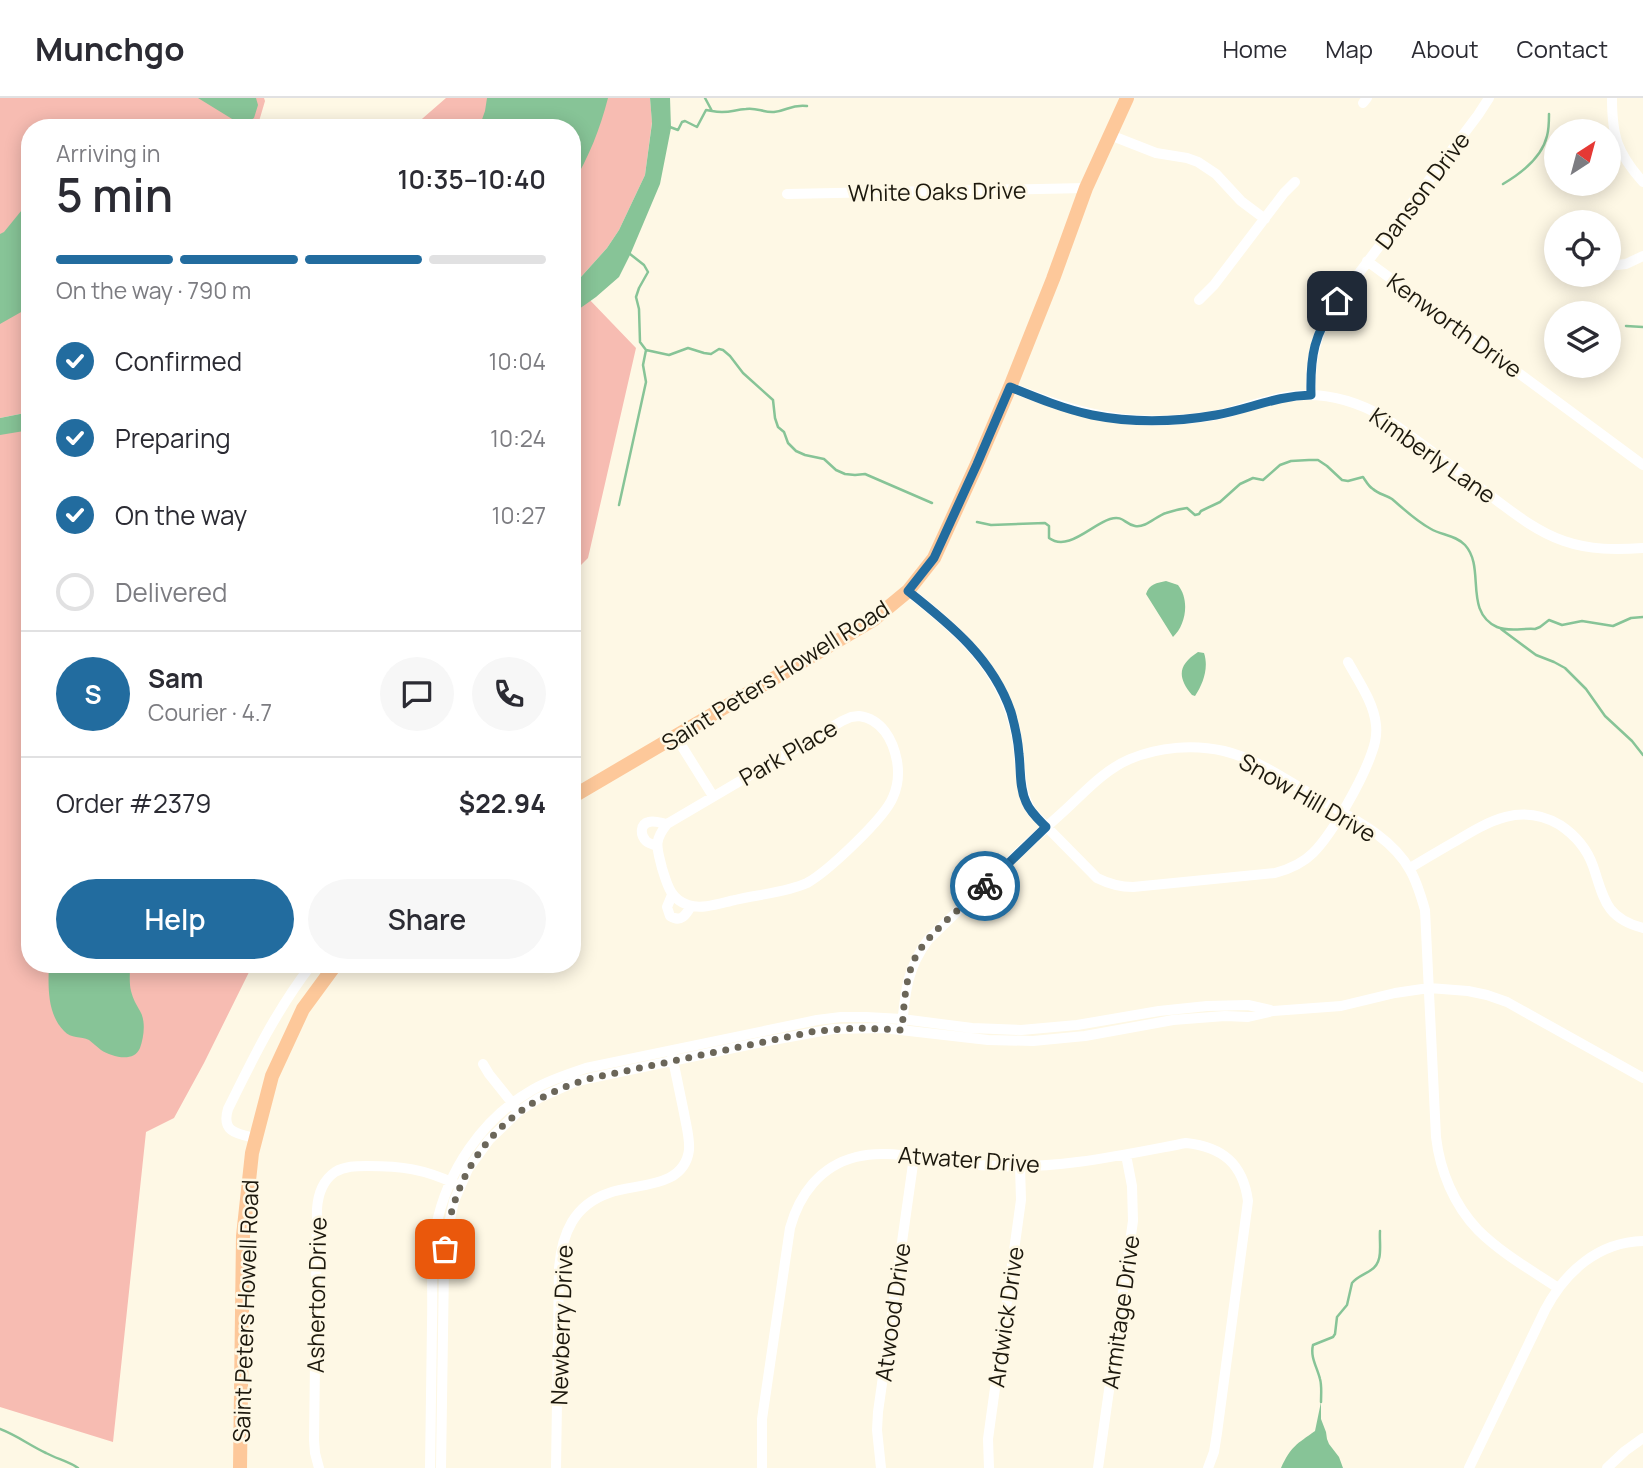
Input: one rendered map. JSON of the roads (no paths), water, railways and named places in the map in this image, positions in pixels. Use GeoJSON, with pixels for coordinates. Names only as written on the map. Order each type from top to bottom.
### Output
{"type":"FeatureCollection","features":[{"type":"Feature","properties":{"kind":"main road","name":"Saint Peters Howell Road"},"geometry":{"type":"LineString","coordinates":[[581,792],[873,620],[908,591],[934,558],[1010,387],[1086,188],[1126,98]]}},
{"type":"Feature","properties":{"kind":"main road","name":"Saint Peters Howell Road"},"geometry":{"type":"LineString","coordinates":[[240,1468],[243,1236],[255,1138],[272,1076],[303,1009],[329,973]]}},
{"type":"Feature","properties":{"kind":"street","name":"Danson Drive"},"geometry":{"type":"LineString","coordinates":[[1311,395],[1312,353],[1322,325],[1337,301],[1489,98]]}},
{"type":"Feature","properties":{"kind":"street"},"geometry":{"type":"LineString","coordinates":[[1612,98],[1613,124],[1618,146],[1643,181]]}},
{"type":"Feature","properties":{"kind":"street"},"geometry":{"type":"LineString","coordinates":[[1110,135],[1156,153],[1198,162],[1216,174],[1241,201],[1265,219]]}},
{"type":"Feature","properties":{"kind":"street"},"geometry":{"type":"LineString","coordinates":[[1199,300],[1214,285],[1295,182]]}},
{"type":"Feature","properties":{"kind":"street","name":"White Oaks Drive"},"geometry":{"type":"LineString","coordinates":[[787,194],[1086,188]]}},
{"type":"Feature","properties":{"kind":"street"},"geometry":{"type":"LineString","coordinates":[[1621,265],[1643,256]]}},
{"type":"Feature","properties":{"kind":"street","name":"Kenworth Drive"},"geometry":{"type":"LineString","coordinates":[[1367,261],[1643,465]]}},
{"type":"Feature","properties":{"kind":"street","name":"Kimberly Lane"},"geometry":{"type":"LineString","coordinates":[[1010,387],[1075,411],[1131,420],[1200,417],[1230,412],[1277,398],[1311,395],[1357,403],[1384,417],[1549,535],[1591,548],[1643,548]]}},
{"type":"Feature","properties":{"kind":"street"},"geometry":{"type":"LineString","coordinates":[[908,591],[970,644],[993,674],[1003,692],[1016,733],[1026,803],[1032,812],[1097,878],[1119,887],[1275,873],[1290,869],[1312,854],[1341,812],[1366,767],[1376,736],[1370,701],[1348,662]]}},
{"type":"Feature","properties":{"kind":"street","name":"Park Place"},"geometry":{"type":"LineString","coordinates":[[851,717],[867,717],[881,726],[892,743],[898,765],[893,799],[881,817],[816,877],[797,887],[691,906],[685,916],[680,919],[673,918],[667,907],[672,895],[657,846],[647,842],[641,830],[644,824],[649,822],[667,824],[851,717]]}},
{"type":"Feature","properties":{"kind":"street","name":"Park Place"},"geometry":{"type":"LineString","coordinates":[[676,737],[713,796]]}},
{"type":"Feature","properties":{"kind":"street","name":"Snow Hill Drive"},"geometry":{"type":"LineString","coordinates":[[902,1025],[910,971],[928,940],[1108,771],[1148,753],[1184,747],[1226,751],[1247,759],[1379,836],[1410,868],[1425,910],[1437,1153],[1445,1176],[1457,1201],[1479,1230],[1558,1288]]}},
{"type":"Feature","properties":{"kind":"street"},"geometry":{"type":"LineString","coordinates":[[1410,868],[1489,821],[1513,815],[1540,817],[1552,821],[1573,836],[1588,855],[1605,903],[1620,918],[1643,928]]}},
{"type":"Feature","properties":{"kind":"street"},"geometry":{"type":"LineString","coordinates":[[657,846],[658,837],[667,824]]}},
{"type":"Feature","properties":{"kind":"street"},"geometry":{"type":"LineString","coordinates":[[672,895],[691,906]]}},
{"type":"Feature","properties":{"kind":"street"},"geometry":{"type":"LineString","coordinates":[[255,1138],[237,1134],[228,1128],[225,1118],[264,1035],[305,973]]}},
{"type":"Feature","properties":{"kind":"street"},"geometry":{"type":"LineString","coordinates":[[430,1468],[434,1246],[440,1210],[455,1183],[516,1107],[575,1082],[672,1055],[816,1031],[902,1025],[1059,1033],[1159,1011],[1207,1006],[1248,1005],[1273,1011],[1341,1006],[1429,988],[1468,991],[1507,1002],[1643,1078]]}},
{"type":"Feature","properties":{"kind":"street","name":"Newberry Drive"},"geometry":{"type":"LineString","coordinates":[[556,1468],[559,1268],[562,1243],[572,1222],[588,1204],[610,1192],[663,1181],[679,1170],[686,1160],[689,1150],[688,1135],[672,1055]]}},
{"type":"Feature","properties":{"kind":"street"},"geometry":{"type":"LineString","coordinates":[[483,1063],[516,1107]]}},
{"type":"Feature","properties":{"kind":"street","name":"Atwater Drive"},"geometry":{"type":"LineString","coordinates":[[762,1468],[762,1419],[790,1228],[802,1196],[825,1172],[856,1157],[888,1154],[965,1164],[1020,1166],[1088,1161],[1186,1143],[1200,1144],[1226,1156],[1243,1176],[1248,1201],[1214,1452],[1208,1468]]}},
{"type":"Feature","properties":{"kind":"street","name":"Armitage Drive"},"geometry":{"type":"LineString","coordinates":[[1098,1468],[1133,1221],[1132,1186],[1126,1155]]}},
{"type":"Feature","properties":{"kind":"street","name":"Atwood Drive"},"geometry":{"type":"LineString","coordinates":[[881,1468],[878,1412],[914,1157]]}},
{"type":"Feature","properties":{"kind":"street","name":"Asherton Drive"},"geometry":{"type":"LineString","coordinates":[[319,1468],[315,1453],[314,1428],[317,1209],[320,1191],[329,1177],[346,1167],[397,1166],[424,1171],[455,1183]]}},
{"type":"Feature","properties":{"kind":"street","name":"Ardwick Drive"},"geometry":{"type":"LineString","coordinates":[[989,1468],[988,1439],[1021,1200],[1020,1166]]}},
{"type":"Feature","properties":{"kind":"street"},"geometry":{"type":"LineString","coordinates":[[441,1468],[445,1249],[455,1183]]}},
{"type":"Feature","properties":{"kind":"street"},"geometry":{"type":"LineString","coordinates":[[1469,1468],[1545,1310],[1567,1276],[1590,1258],[1621,1244],[1643,1241]]}},
{"type":"Feature","properties":{"kind":"street"},"geometry":{"type":"LineString","coordinates":[[1607,1468],[1643,1438]]}},
{"type":"Feature","properties":{"kind":"waterway"},"geometry":{"type":"LineString","coordinates":[[705,98],[712,111],[717,112],[750,109],[774,112],[807,106]]}},
{"type":"Feature","properties":{"kind":"waterway"},"geometry":{"type":"LineString","coordinates":[[670,127],[678,130],[685,121],[697,127],[706,110],[712,111]]}},
{"type":"Feature","properties":{"kind":"waterway"},"geometry":{"type":"LineString","coordinates":[[1503,184],[1523,170],[1540,151],[1548,133],[1549,114]]}},
{"type":"Feature","properties":{"kind":"waterway"},"geometry":{"type":"LineString","coordinates":[[630,254],[644,265],[648,272],[636,297],[640,342],[646,350],[669,355],[688,348],[711,354],[719,349],[723,350],[743,373],[773,400],[778,427],[796,451],[824,459],[845,474],[865,474],[932,503]]}},
{"type":"Feature","properties":{"kind":"waterway"},"geometry":{"type":"LineString","coordinates":[[1626,326],[1643,327]]}},
{"type":"Feature","properties":{"kind":"waterway"},"geometry":{"type":"LineString","coordinates":[[619,505],[646,382],[643,365],[646,350]]}},
{"type":"Feature","properties":{"kind":"waterway"},"geometry":{"type":"LineString","coordinates":[[977,522],[991,525],[1045,523],[1049,526],[1049,538],[1064,542],[1110,519],[1118,518],[1139,526],[1182,509],[1187,508],[1195,515],[1199,514],[1220,502],[1240,484],[1253,478],[1263,480],[1280,465],[1291,461],[1318,460],[1342,480],[1363,477],[1371,488],[1392,499],[1420,522],[1465,545],[1474,565],[1477,600],[1481,611],[1487,620],[1497,627],[1511,630],[1535,629],[1549,620],[1562,625],[1582,621],[1613,626],[1631,618],[1643,617]]}},
{"type":"Feature","properties":{"kind":"waterway"},"geometry":{"type":"LineString","coordinates":[[1501,629],[1536,655],[1565,668],[1586,689],[1605,716],[1643,755]]}},
{"type":"Feature","properties":{"kind":"waterway"},"geometry":{"type":"LineString","coordinates":[[1321,1402],[1321,1382],[1313,1358],[1313,1345],[1333,1337],[1337,1317],[1347,1305],[1352,1283],[1378,1262],[1380,1231]]}},
{"type":"Feature","properties":{"kind":"waterway"},"geometry":{"type":"LineString","coordinates":[[0,1429],[78,1468]]}}]}
